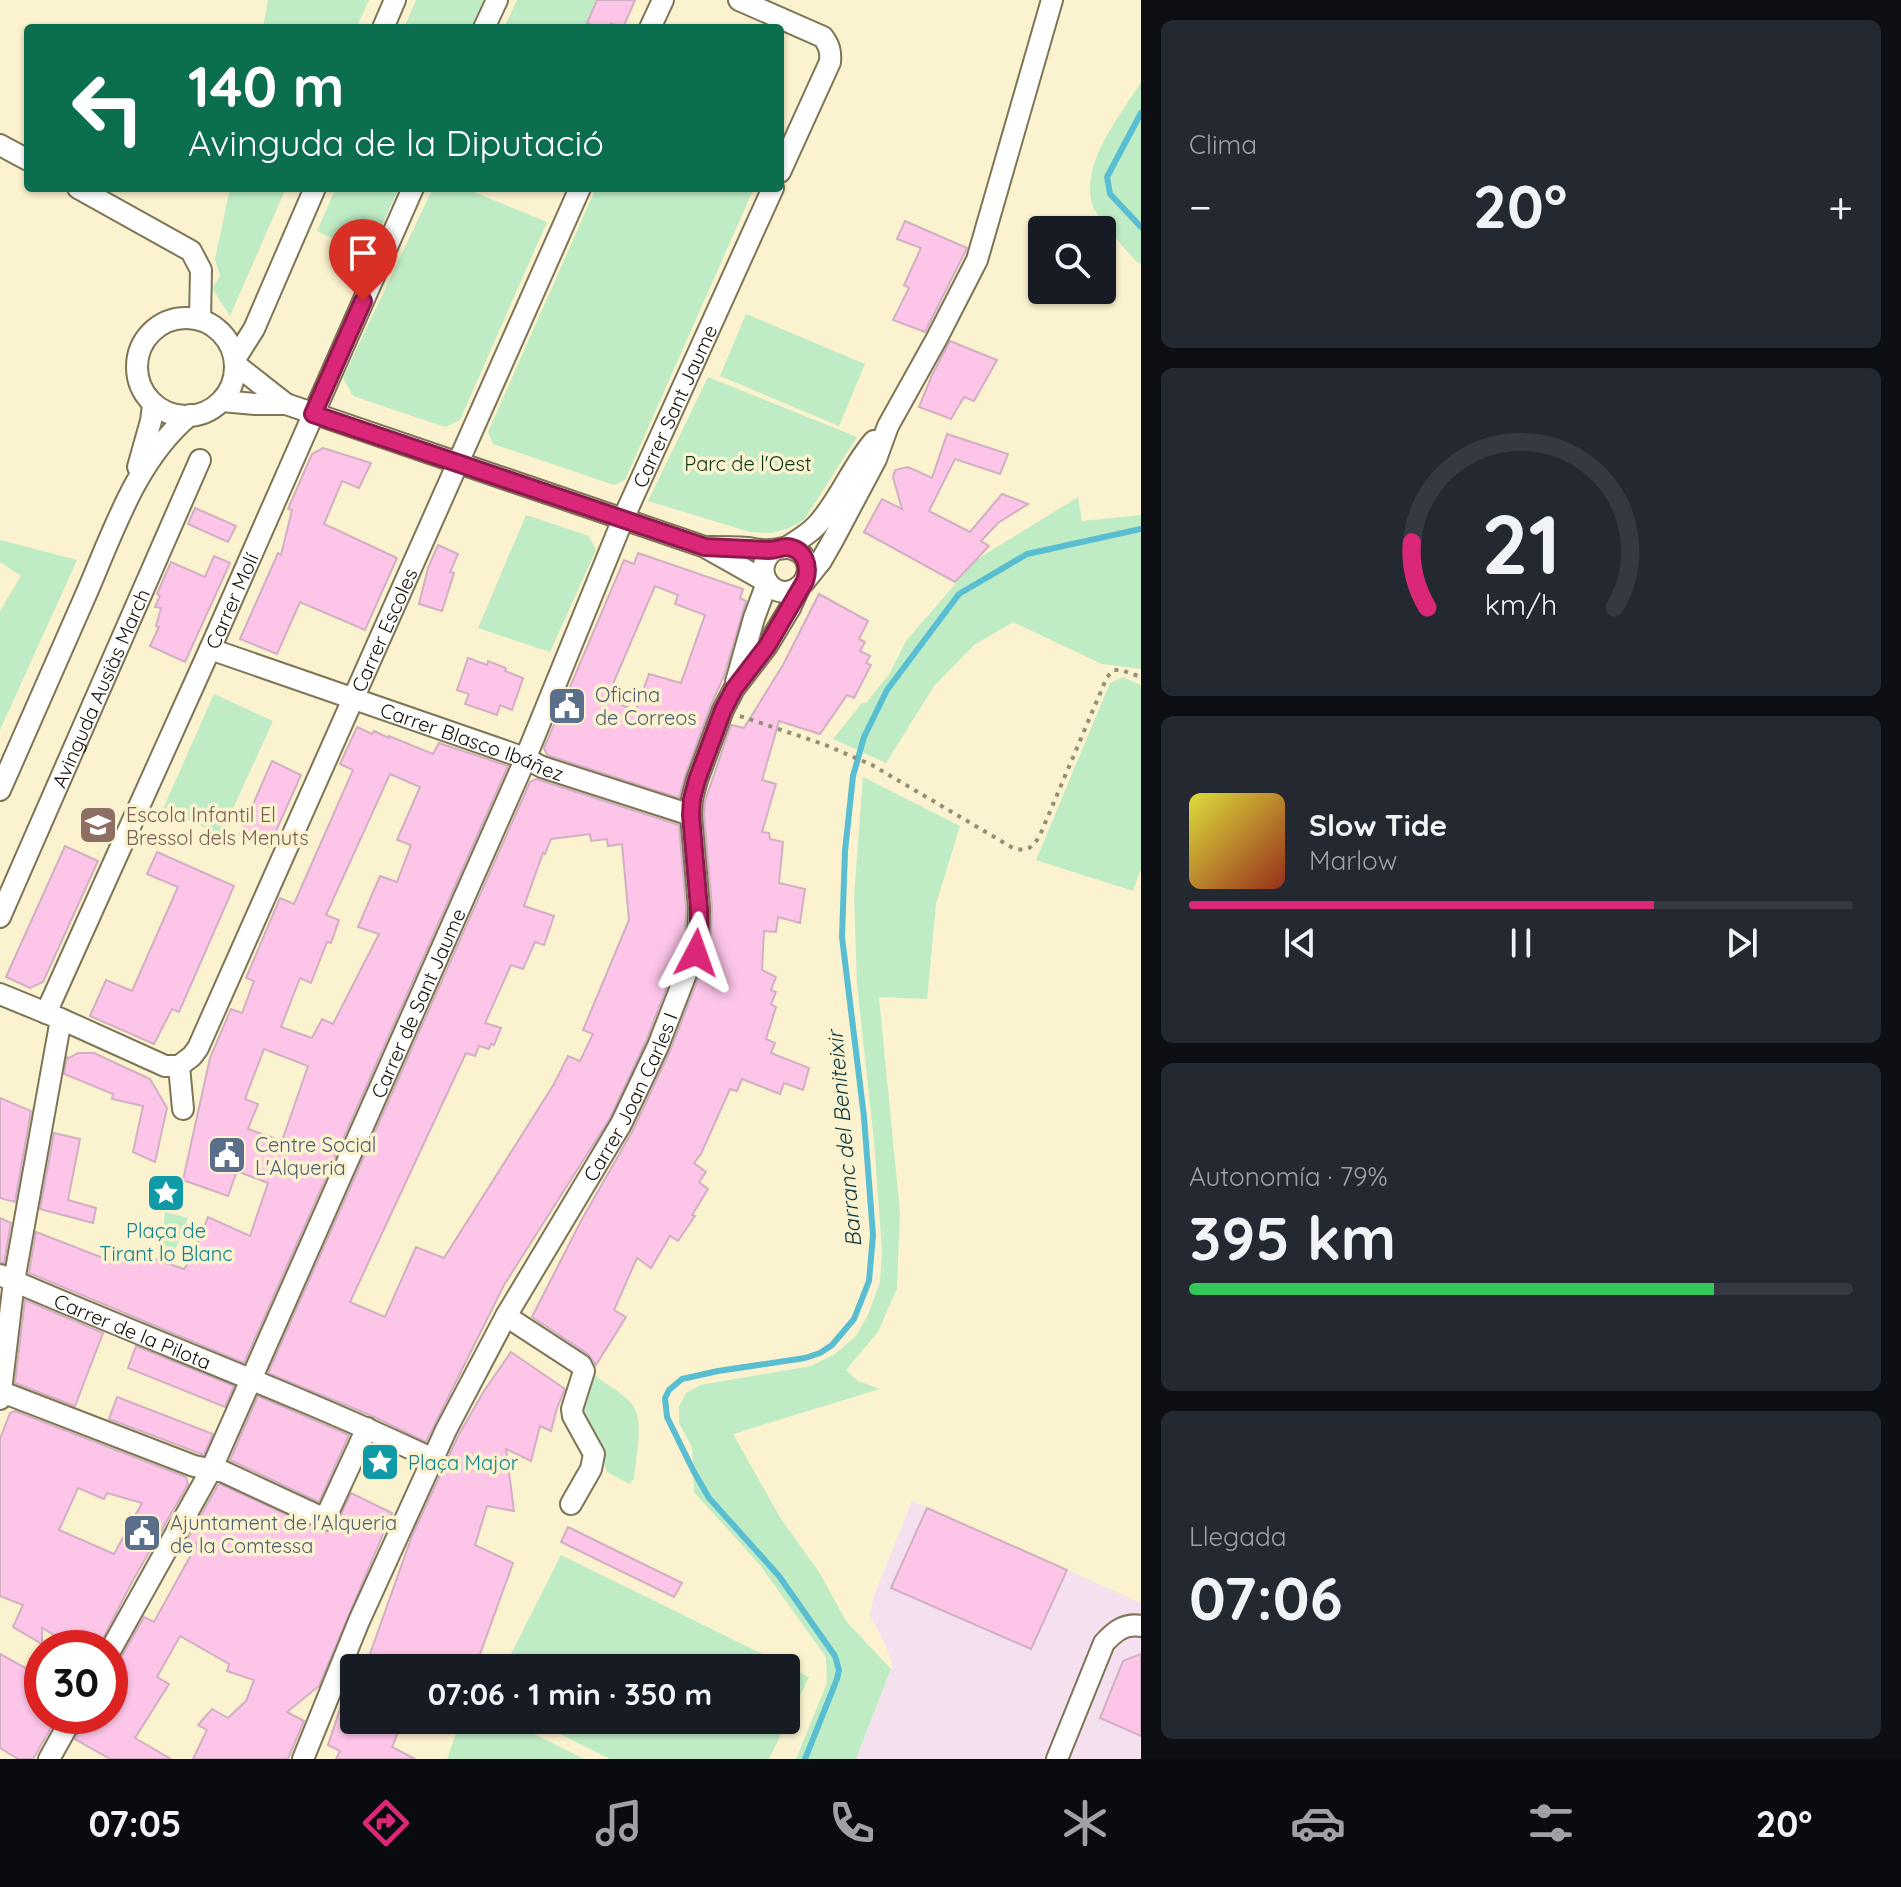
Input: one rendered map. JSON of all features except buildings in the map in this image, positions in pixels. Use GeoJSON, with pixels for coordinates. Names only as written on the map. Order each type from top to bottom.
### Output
{"type":"FeatureCollection","features":[{"type":"Feature","properties":{"kind":"street"},"geometry":{"type":"LineString","coordinates":[[385,24],[395,0]]}},
{"type":"Feature","properties":{"kind":"street"},"geometry":{"type":"LineString","coordinates":[[486,24],[497,0]]}},
{"type":"Feature","properties":{"kind":"street"},"geometry":{"type":"LineString","coordinates":[[652,24],[663,0]]}},
{"type":"Feature","properties":{"kind":"street"},"geometry":{"type":"LineString","coordinates":[[739,0],[823,37],[829,45],[830,62],[784,163]]}},
{"type":"Feature","properties":{"kind":"street"},"geometry":{"type":"LineString","coordinates":[[767,582],[763,571],[766,559],[818,525],[864,453],[888,426],[977,260],[1052,0]]}},
{"type":"Feature","properties":{"kind":"street"},"geometry":{"type":"LineString","coordinates":[[0,145],[24,158]]}},
{"type":"Feature","properties":{"kind":"street"},"geometry":{"type":"LineString","coordinates":[[85,192],[191,251],[201,270],[200,319]]}},
{"type":"Feature","properties":{"kind":"street"},"geometry":{"type":"LineString","coordinates":[[235,361],[254,329],[313,192]]}},
{"type":"Feature","properties":{"kind":"street","name":"Carrer Molí"},"geometry":{"type":"LineString","coordinates":[[1,1386],[7,1278],[54,1016],[210,649],[411,192]]}},
{"type":"Feature","properties":{"kind":"street","name":"Carrer Escoles"},"geometry":{"type":"LineString","coordinates":[[179,1066],[198,1048],[578,192]]}},
{"type":"Feature","properties":{"kind":"street","name":"Carrer Sant Jaume"},"geometry":{"type":"LineString","coordinates":[[525,758],[623,519],[771,192]]}},
{"type":"Feature","properties":{"kind":"street"},"geometry":{"type":"LineString","coordinates":[[187,317],[213,325],[223,334],[231,346],[235,361],[232,384],[222,401],[203,413],[178,416],[153,405],[138,382],[136,369],[137,355],[150,332],[173,319],[187,317]]}},
{"type":"Feature","properties":{"kind":"street"},"geometry":{"type":"LineString","coordinates":[[235,361],[286,404],[705,547],[783,592],[789,592],[802,583],[808,572],[805,559],[799,552],[705,547]]}},
{"type":"Feature","properties":{"kind":"street"},"geometry":{"type":"LineString","coordinates":[[222,401],[286,404]]}},
{"type":"Feature","properties":{"kind":"street"},"geometry":{"type":"LineString","coordinates":[[0,790],[128,498],[153,405]]}},
{"type":"Feature","properties":{"kind":"street"},"geometry":{"type":"LineString","coordinates":[[128,498],[158,449],[175,427],[190,415]]}},
{"type":"Feature","properties":{"kind":"street","name":"Carrer Joan Carles I"},"geometry":{"type":"LineString","coordinates":[[303,1759],[359,1621],[446,1430],[506,1316],[632,1104],[658,1046],[696,953],[699,934],[691,815],[697,780],[734,689],[767,646],[802,583],[821,561],[876,459],[888,426]]}},
{"type":"Feature","properties":{"kind":"street","name":"Avinguda Ausiàs March"},"geometry":{"type":"LineString","coordinates":[[0,917],[200,460]]}},
{"type":"Feature","properties":{"kind":"street","name":"Carrer Joan Carles I"},"geometry":{"type":"LineString","coordinates":[[734,689],[767,582]]}},
{"type":"Feature","properties":{"kind":"street","name":"Carrer Blasco Ibáñez"},"geometry":{"type":"LineString","coordinates":[[210,649],[525,758],[542,767],[691,815]]}},
{"type":"Feature","properties":{"kind":"street","name":"Carrer de Sant Jaume"},"geometry":{"type":"LineString","coordinates":[[122,1630],[211,1470],[525,758]]}},
{"type":"Feature","properties":{"kind":"street"},"geometry":{"type":"LineString","coordinates":[[0,994],[165,1066],[179,1066],[183,1109]]}},
{"type":"Feature","properties":{"kind":"street","name":"Carrer de la Pilota"},"geometry":{"type":"LineString","coordinates":[[7,1278],[363,1427]]}},
{"type":"Feature","properties":{"kind":"street"},"geometry":{"type":"LineString","coordinates":[[506,1316],[581,1365],[584,1371],[572,1409],[594,1454],[591,1469],[571,1504]]}},
{"type":"Feature","properties":{"kind":"street"},"geometry":{"type":"LineString","coordinates":[[1,1386],[194,1466],[224,1472],[325,1519],[363,1427],[433,1459]]}},
{"type":"Feature","properties":{"kind":"street"},"geometry":{"type":"LineString","coordinates":[[1057,1759],[1104,1643],[1113,1634],[1132,1627]]}},
{"type":"Feature","properties":{"kind":"street"},"geometry":{"type":"LineString","coordinates":[[49,1759],[63,1734]]}},
{"type":"Feature","properties":{"kind":"path"},"geometry":{"type":"LineString","coordinates":[[723,710],[823,744],[872,765],[1013,848],[1028,850],[1040,835],[1107,677],[1114,670],[1141,677]]}},
{"type":"Feature","properties":{"kind":"shaded area"},"geometry":{"type":"Polygon","coordinates":[[[912,1501],[1141,1603],[1141,1759],[856,1759],[893,1665],[870,1615],[874,1596],[912,1501]]]}},
{"type":"Feature","properties":{"kind":"green space"},"geometry":{"type":"Polygon","coordinates":[[[268,0],[369,0],[358,24],[264,24],[268,0]]]}},
{"type":"Feature","properties":{"kind":"green space"},"geometry":{"type":"Polygon","coordinates":[[[416,0],[483,0],[473,24],[406,24],[416,0]]]}},
{"type":"Feature","properties":{"kind":"green space"},"geometry":{"type":"Polygon","coordinates":[[[517,0],[596,0],[586,23],[588,24],[506,24],[517,0]]]}},
{"type":"Feature","properties":{"kind":"green space"},"geometry":{"type":"Polygon","coordinates":[[[1141,82],[1141,264],[1116,238],[1116,216],[1098,216],[1092,204],[1092,172],[1113,124],[1141,82]]]}},
{"type":"Feature","properties":{"kind":"green space"},"geometry":{"type":"Polygon","coordinates":[[[229,192],[284,192],[230,316],[212,288],[220,276],[215,259],[229,192]]]}},
{"type":"Feature","properties":{"kind":"green space"},"geometry":{"type":"Polygon","coordinates":[[[334,192],[397,192],[368,255],[317,231],[334,192]]]}},
{"type":"Feature","properties":{"kind":"green space"},"geometry":{"type":"Polygon","coordinates":[[[431,192],[474,192],[547,222],[460,420],[445,427],[353,396],[343,378],[431,192]]]}},
{"type":"Feature","properties":{"kind":"green space"},"geometry":{"type":"Polygon","coordinates":[[[594,192],[752,192],[625,480],[614,485],[493,444],[488,432],[594,192]]]}},
{"type":"Feature","properties":{"kind":"green space"},"geometry":{"type":"Polygon","coordinates":[[[746,314],[865,364],[839,426],[720,376],[746,314]]]}},
{"type":"Feature","properties":{"kind":"green space","name":"Parc de l'Oest"},"geometry":{"type":"Polygon","coordinates":[[[708,377],[857,437],[804,520],[772,533],[750,532],[648,501],[708,377]]]}},
{"type":"Feature","properties":{"kind":"green space"},"geometry":{"type":"Polygon","coordinates":[[[1078,497],[1082,521],[1141,515],[1141,669],[1102,664],[1013,622],[974,645],[934,686],[886,763],[833,739],[890,673],[906,641],[976,560],[1078,497]]]}},
{"type":"Feature","properties":{"kind":"green space"},"geometry":{"type":"Polygon","coordinates":[[[526,515],[589,536],[596,550],[550,652],[478,628],[526,515]]]}},
{"type":"Feature","properties":{"kind":"green space"},"geometry":{"type":"Polygon","coordinates":[[[0,540],[77,560],[0,730],[0,611],[21,576],[0,562],[0,540]]]}},
{"type":"Feature","properties":{"kind":"green space"},"geometry":{"type":"Polygon","coordinates":[[[1123,677],[1141,685],[1141,869],[1133,891],[1036,860],[1110,683],[1123,677]]]}},
{"type":"Feature","properties":{"kind":"green space"},"geometry":{"type":"Polygon","coordinates":[[[214,694],[273,721],[221,835],[163,809],[214,694]]]}},
{"type":"Feature","properties":{"kind":"green space"},"geometry":{"type":"Polygon","coordinates":[[[863,777],[960,826],[936,904],[927,999],[879,997],[900,1213],[897,1288],[878,1332],[846,1370],[858,1381],[880,1389],[733,1434],[781,1519],[819,1572],[846,1621],[891,1669],[856,1759],[796,1759],[827,1683],[826,1657],[760,1565],[694,1492],[692,1447],[679,1423],[679,1406],[686,1393],[700,1385],[811,1366],[835,1354],[856,1336],[868,1315],[880,1282],[882,1251],[857,984],[854,897],[863,777]]]}},
{"type":"Feature","properties":{"kind":"green space"},"geometry":{"type":"Polygon","coordinates":[[[165,1212],[188,1218],[175,1250],[161,1248],[165,1212]]]}},
{"type":"Feature","properties":{"kind":"green space"},"geometry":{"type":"Polygon","coordinates":[[[594,1375],[623,1395],[638,1418],[638,1450],[634,1479],[629,1484],[607,1472],[599,1449],[579,1414],[594,1375]]]}},
{"type":"Feature","properties":{"kind":"green space"},"geometry":{"type":"Polygon","coordinates":[[[561,1555],[762,1654],[511,1654],[561,1555]]]}},
{"type":"Feature","properties":{"kind":"green space"},"geometry":{"type":"Polygon","coordinates":[[[800,1673],[809,1677],[800,1695],[800,1673]]]}},
{"type":"Feature","properties":{"kind":"green space"},"geometry":{"type":"Polygon","coordinates":[[[456,1734],[534,1734],[584,1759],[447,1759],[456,1734]]]}},
{"type":"Feature","properties":{"kind":"green space"},"geometry":{"type":"Polygon","coordinates":[[[560,1734],[781,1734],[769,1759],[610,1759],[560,1734]]]}},
{"type":"Feature","properties":{"kind":"waterway","name":"Barranc del Beniteixir"},"geometry":{"type":"LineString","coordinates":[[1141,113],[1107,177],[1110,194],[1141,227]]}},
{"type":"Feature","properties":{"kind":"waterway","name":"Barranc del Beniteixir"},"geometry":{"type":"LineString","coordinates":[[805,1759],[837,1679],[839,1670],[835,1656],[779,1576],[709,1498],[667,1417],[665,1398],[682,1379],[820,1353],[832,1345],[854,1319],[869,1281],[873,1235],[864,1117],[842,937],[845,851],[853,776],[864,737],[887,690],[959,594],[1027,554],[1141,529]]}},
{"type":"Feature","properties":{"kind":"place","name":"Oficina de Correos"},"geometry":{"type":"Point","coordinates":[567,706]}},
{"type":"Feature","properties":{"kind":"place","name":"Escola Infantil El Bressol dels Menuts"},"geometry":{"type":"Point","coordinates":[98,825]}},
{"type":"Feature","properties":{"kind":"place","name":"Centre Social L'Alqueria"},"geometry":{"type":"Point","coordinates":[227,1155]}},
{"type":"Feature","properties":{"kind":"place","name":"Plaça de Tirant lo Blanc"},"geometry":{"type":"Point","coordinates":[166,1193]}},
{"type":"Feature","properties":{"kind":"place","name":"Plaça Major"},"geometry":{"type":"Point","coordinates":[380,1462]}},
{"type":"Feature","properties":{"kind":"place","name":"Ajuntament de l'Alqueria de la Comtessa"},"geometry":{"type":"Point","coordinates":[142,1533]}},
{"type":"Feature","properties":{"kind":"route"},"geometry":{"type":"LineString","coordinates":[[363,301],[313,414],[705,547],[774,550],[787,547],[799,552],[805,559],[808,572],[805,581],[767,646],[734,689],[697,780],[691,815],[699,908],[696,953]]}}]}
